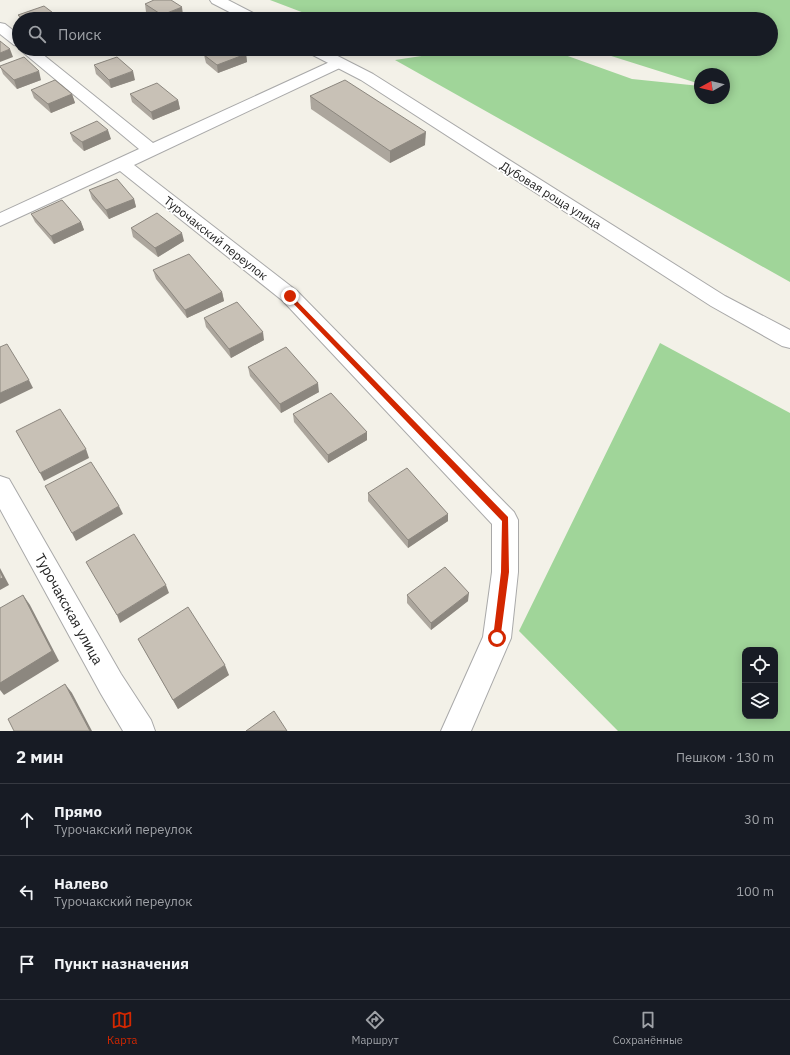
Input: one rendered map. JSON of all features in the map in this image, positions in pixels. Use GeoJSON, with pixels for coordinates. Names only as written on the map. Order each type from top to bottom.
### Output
{"type":"FeatureCollection","features":[{"type":"Feature","properties":{"kind":"street"},"geometry":{"type":"LineString","coordinates":[[217,0],[240,12]]}},
{"type":"Feature","properties":{"kind":"street"},"geometry":{"type":"LineString","coordinates":[[0,27],[12,36]]}},
{"type":"Feature","properties":{"kind":"street"},"geometry":{"type":"LineString","coordinates":[[36,56],[151,150]]}},
{"type":"Feature","properties":{"kind":"street","name":"Дубовая роща улица"},"geometry":{"type":"LineString","coordinates":[[326,56],[367,77],[718,301],[790,340]]}},
{"type":"Feature","properties":{"kind":"street"},"geometry":{"type":"LineString","coordinates":[[0,220],[339,63]]}},
{"type":"Feature","properties":{"kind":"street","name":"Турочакский переулок"},"geometry":{"type":"LineString","coordinates":[[122,164],[290,296],[505,520],[505,572],[497,638],[456,731]]}},
{"type":"Feature","properties":{"kind":"street","name":"Турочакская улица"},"geometry":{"type":"LineString","coordinates":[[0,486],[111,684],[140,731]]}},
{"type":"Feature","properties":{"kind":"green space"},"geometry":{"type":"Polygon","coordinates":[[[270,0],[790,0],[790,282],[395,60],[422,56],[568,56],[632,79],[694,85],[694,104],[730,104],[730,68],[694,68],[694,82],[611,56],[778,56],[778,12],[302,12],[270,0]]]}},
{"type":"Feature","properties":{"kind":"green space"},"geometry":{"type":"Polygon","coordinates":[[[660,343],[790,413],[790,731],[618,731],[519,631],[660,343]]]}},
{"type":"Feature","properties":{"kind":"building"},"geometry":{"type":"Polygon","coordinates":[[[154,0],[171,0],[182,7],[170,12],[157,12],[145,4],[154,0]]]}},
{"type":"Feature","properties":{"kind":"building"},"geometry":{"type":"Polygon","coordinates":[[[44,6],[52,12],[27,12],[44,6]]]}},
{"type":"Feature","properties":{"kind":"building"},"geometry":{"type":"Polygon","coordinates":[[[0,41],[10,49],[0,53],[0,41]]]}},
{"type":"Feature","properties":{"kind":"building"},"geometry":{"type":"Polygon","coordinates":[[[205,56],[241,56],[217,65],[205,56]]]}},
{"type":"Feature","properties":{"kind":"building"},"geometry":{"type":"Polygon","coordinates":[[[24,57],[39,71],[14,80],[0,67],[0,66],[24,57]]]}},
{"type":"Feature","properties":{"kind":"building"},"geometry":{"type":"Polygon","coordinates":[[[117,57],[133,71],[109,80],[94,65],[117,57]]]}},
{"type":"Feature","properties":{"kind":"building"},"geometry":{"type":"Polygon","coordinates":[[[55,80],[72,94],[48,104],[31,90],[55,80]]]}},
{"type":"Feature","properties":{"kind":"building"},"geometry":{"type":"Polygon","coordinates":[[[345,80],[426,132],[390,151],[310,96],[345,80]]]}},
{"type":"Feature","properties":{"kind":"building"},"geometry":{"type":"Polygon","coordinates":[[[157,83],[178,100],[151,112],[130,94],[157,83]]]}},
{"type":"Feature","properties":{"kind":"building"},"geometry":{"type":"Polygon","coordinates":[[[97,121],[108,130],[82,142],[70,133],[97,121]]]}},
{"type":"Feature","properties":{"kind":"building"},"geometry":{"type":"Polygon","coordinates":[[[117,179],[134,199],[106,210],[89,190],[117,179]]]}},
{"type":"Feature","properties":{"kind":"building"},"geometry":{"type":"Polygon","coordinates":[[[62,200],[81,222],[51,236],[31,214],[62,200]]]}},
{"type":"Feature","properties":{"kind":"building"},"geometry":{"type":"Polygon","coordinates":[[[157,213],[182,233],[155,248],[131,228],[157,213]]]}},
{"type":"Feature","properties":{"kind":"building"},"geometry":{"type":"Polygon","coordinates":[[[189,254],[222,292],[185,310],[153,270],[189,254]]]}},
{"type":"Feature","properties":{"kind":"building"},"geometry":{"type":"Polygon","coordinates":[[[237,302],[263,332],[229,349],[204,318],[237,302]]]}},
{"type":"Feature","properties":{"kind":"building"},"geometry":{"type":"Polygon","coordinates":[[[7,344],[29,380],[0,393],[0,347],[7,344]]]}},
{"type":"Feature","properties":{"kind":"building"},"geometry":{"type":"Polygon","coordinates":[[[286,347],[318,383],[280,404],[248,367],[286,347]]]}},
{"type":"Feature","properties":{"kind":"building"},"geometry":{"type":"Polygon","coordinates":[[[331,393],[367,432],[328,455],[293,414],[331,393]]]}},
{"type":"Feature","properties":{"kind":"building"},"geometry":{"type":"Polygon","coordinates":[[[60,409],[86,449],[40,473],[16,431],[60,409]]]}},
{"type":"Feature","properties":{"kind":"building"},"geometry":{"type":"Polygon","coordinates":[[[91,462],[119,506],[72,533],[45,486],[91,462]]]}},
{"type":"Feature","properties":{"kind":"building"},"geometry":{"type":"Polygon","coordinates":[[[407,468],[448,514],[408,540],[368,493],[407,468]]]}},
{"type":"Feature","properties":{"kind":"building"},"geometry":{"type":"Polygon","coordinates":[[[134,534],[166,585],[117,615],[86,562],[134,534]]]}},
{"type":"Feature","properties":{"kind":"building"},"geometry":{"type":"Polygon","coordinates":[[[445,567],[469,593],[431,623],[407,595],[445,567]]]}},
{"type":"Feature","properties":{"kind":"building"},"geometry":{"type":"Polygon","coordinates":[[[0,571],[3,578],[0,579],[0,571]]]}},
{"type":"Feature","properties":{"kind":"building"},"geometry":{"type":"Polygon","coordinates":[[[23,595],[52,651],[0,683],[0,608],[23,595]]]}},
{"type":"Feature","properties":{"kind":"building"},"geometry":{"type":"Polygon","coordinates":[[[188,607],[225,665],[173,700],[138,639],[188,607]]]}},
{"type":"Feature","properties":{"kind":"building"},"geometry":{"type":"Polygon","coordinates":[[[65,684],[90,731],[14,731],[8,719],[65,684]]]}},
{"type":"Feature","properties":{"kind":"building"},"geometry":{"type":"Polygon","coordinates":[[[274,711],[287,731],[246,731],[274,711]]]}},
{"type":"Feature","properties":{"kind":"route"},"geometry":{"type":"LineString","coordinates":[[290,296],[505,520],[505,572],[497,638]]}}]}
